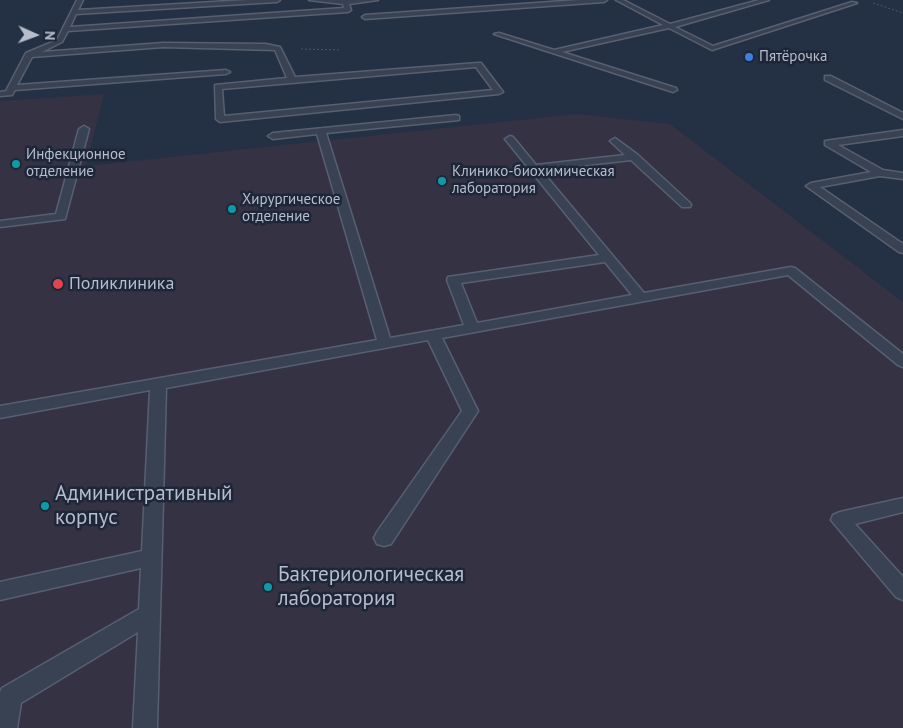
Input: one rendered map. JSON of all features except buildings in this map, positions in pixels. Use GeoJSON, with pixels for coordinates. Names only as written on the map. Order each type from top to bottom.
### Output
{"type":"FeatureCollection","features":[{"type":"Feature","properties":{"kind":"lane"},"geometry":{"type":"LineString","coordinates":[[0,94],[9,93],[29,54],[60,41],[80,0]]}},
{"type":"Feature","properties":{"kind":"lane"},"geometry":{"type":"LineString","coordinates":[[74,12],[276,0]]}},
{"type":"Feature","properties":{"kind":"lane"},"geometry":{"type":"LineString","coordinates":[[312,0],[345,2],[375,0]]}},
{"type":"Feature","properties":{"kind":"lane"},"geometry":{"type":"LineString","coordinates":[[365,17],[604,0]]}},
{"type":"Feature","properties":{"kind":"lane"},"geometry":{"type":"LineString","coordinates":[[619,0],[712,48],[854,4]]}},
{"type":"Feature","properties":{"kind":"lane"},"geometry":{"type":"LineString","coordinates":[[553,52],[670,26],[766,0]]}},
{"type":"Feature","properties":{"kind":"lane"},"geometry":{"type":"LineString","coordinates":[[65,28],[348,10],[345,2]]}},
{"type":"Feature","properties":{"kind":"lane"},"geometry":{"type":"LineString","coordinates":[[684,33],[692,31]]}},
{"type":"Feature","properties":{"kind":"lane"},"geometry":{"type":"LineString","coordinates":[[498,34],[672,90]]}},
{"type":"Feature","properties":{"kind":"lane"},"geometry":{"type":"LineString","coordinates":[[29,54],[163,45],[266,46],[278,48],[292,80]]}},
{"type":"Feature","properties":{"kind":"lane"},"geometry":{"type":"LineString","coordinates":[[478,65],[499,92],[220,119],[218,87],[292,80],[478,65]]}},
{"type":"Feature","properties":{"kind":"lane"},"geometry":{"type":"LineString","coordinates":[[12,88],[226,72]]}},
{"type":"Feature","properties":{"kind":"lane"},"geometry":{"type":"LineString","coordinates":[[828,78],[903,116]]}},
{"type":"Feature","properties":{"kind":"lane"},"geometry":{"type":"LineString","coordinates":[[272,136],[456,118]]}},
{"type":"Feature","properties":{"kind":"lane"},"geometry":{"type":"LineString","coordinates":[[0,224],[61,217],[84,128]]}},
{"type":"Feature","properties":{"kind":"lane"},"geometry":{"type":"LineString","coordinates":[[321,131],[385,344]]}},
{"type":"Feature","properties":{"kind":"lane"},"geometry":{"type":"LineString","coordinates":[[880,173],[828,143],[903,133]]}},
{"type":"Feature","properties":{"kind":"lane"},"geometry":{"type":"LineString","coordinates":[[510,139],[606,258],[641,298]]}},
{"type":"Feature","properties":{"kind":"lane"},"geometry":{"type":"LineString","coordinates":[[615,141],[686,205]]}},
{"type":"Feature","properties":{"kind":"lane"},"geometry":{"type":"LineString","coordinates":[[533,168],[634,157]]}},
{"type":"Feature","properties":{"kind":"lane"},"geometry":{"type":"LineString","coordinates":[[903,176],[880,173],[811,186],[903,248]]}},
{"type":"Feature","properties":{"kind":"lane"},"geometry":{"type":"LineString","coordinates":[[472,328],[453,280],[606,258]]}},
{"type":"Feature","properties":{"kind":"lane"},"geometry":{"type":"LineString","coordinates":[[0,412],[791,271],[903,362]]}},
{"type":"Feature","properties":{"kind":"lane"},"geometry":{"type":"LineString","coordinates":[[384,538],[470,411],[433,335]]}},
{"type":"Feature","properties":{"kind":"lane"},"geometry":{"type":"LineString","coordinates":[[145,728],[158,384]]}},
{"type":"Feature","properties":{"kind":"lane"},"geometry":{"type":"LineString","coordinates":[[903,505],[840,520],[903,592]]}},
{"type":"Feature","properties":{"kind":"lane"},"geometry":{"type":"LineString","coordinates":[[0,591],[152,557]]}},
{"type":"Feature","properties":{"kind":"lane"},"geometry":{"type":"LineString","coordinates":[[5,728],[10,696],[149,614]]}},
{"type":"Feature","properties":{"kind":"path"},"geometry":{"type":"LineString","coordinates":[[866,0],[903,13]]}},
{"type":"Feature","properties":{"kind":"path"},"geometry":{"type":"LineString","coordinates":[[278,48],[340,50]]}},
{"type":"Feature","properties":{"kind":"shaded area"},"geometry":{"type":"Polygon","coordinates":[[[104,94],[86,166],[576,114],[670,124],[903,302],[903,728],[0,728],[0,101],[104,94]]]}},
{"type":"Feature","properties":{"kind":"place","name":"Пятёрочка"},"geometry":{"type":"Point","coordinates":[749,57]}},
{"type":"Feature","properties":{"kind":"place","name":"Инфекционное отделение"},"geometry":{"type":"Point","coordinates":[16,164]}},
{"type":"Feature","properties":{"kind":"place","name":"Клинико-биохимическая лаборатория"},"geometry":{"type":"Point","coordinates":[442,181]}},
{"type":"Feature","properties":{"kind":"place","name":"Хирургическое отделение"},"geometry":{"type":"Point","coordinates":[232,209]}},
{"type":"Feature","properties":{"kind":"place","name":"Поликлиника"},"geometry":{"type":"Point","coordinates":[58,284]}},
{"type":"Feature","properties":{"kind":"place","name":"Административный корпус"},"geometry":{"type":"Point","coordinates":[45,506]}},
{"type":"Feature","properties":{"kind":"place","name":"Бактериологическая лаборатория"},"geometry":{"type":"Point","coordinates":[268,587]}}]}
